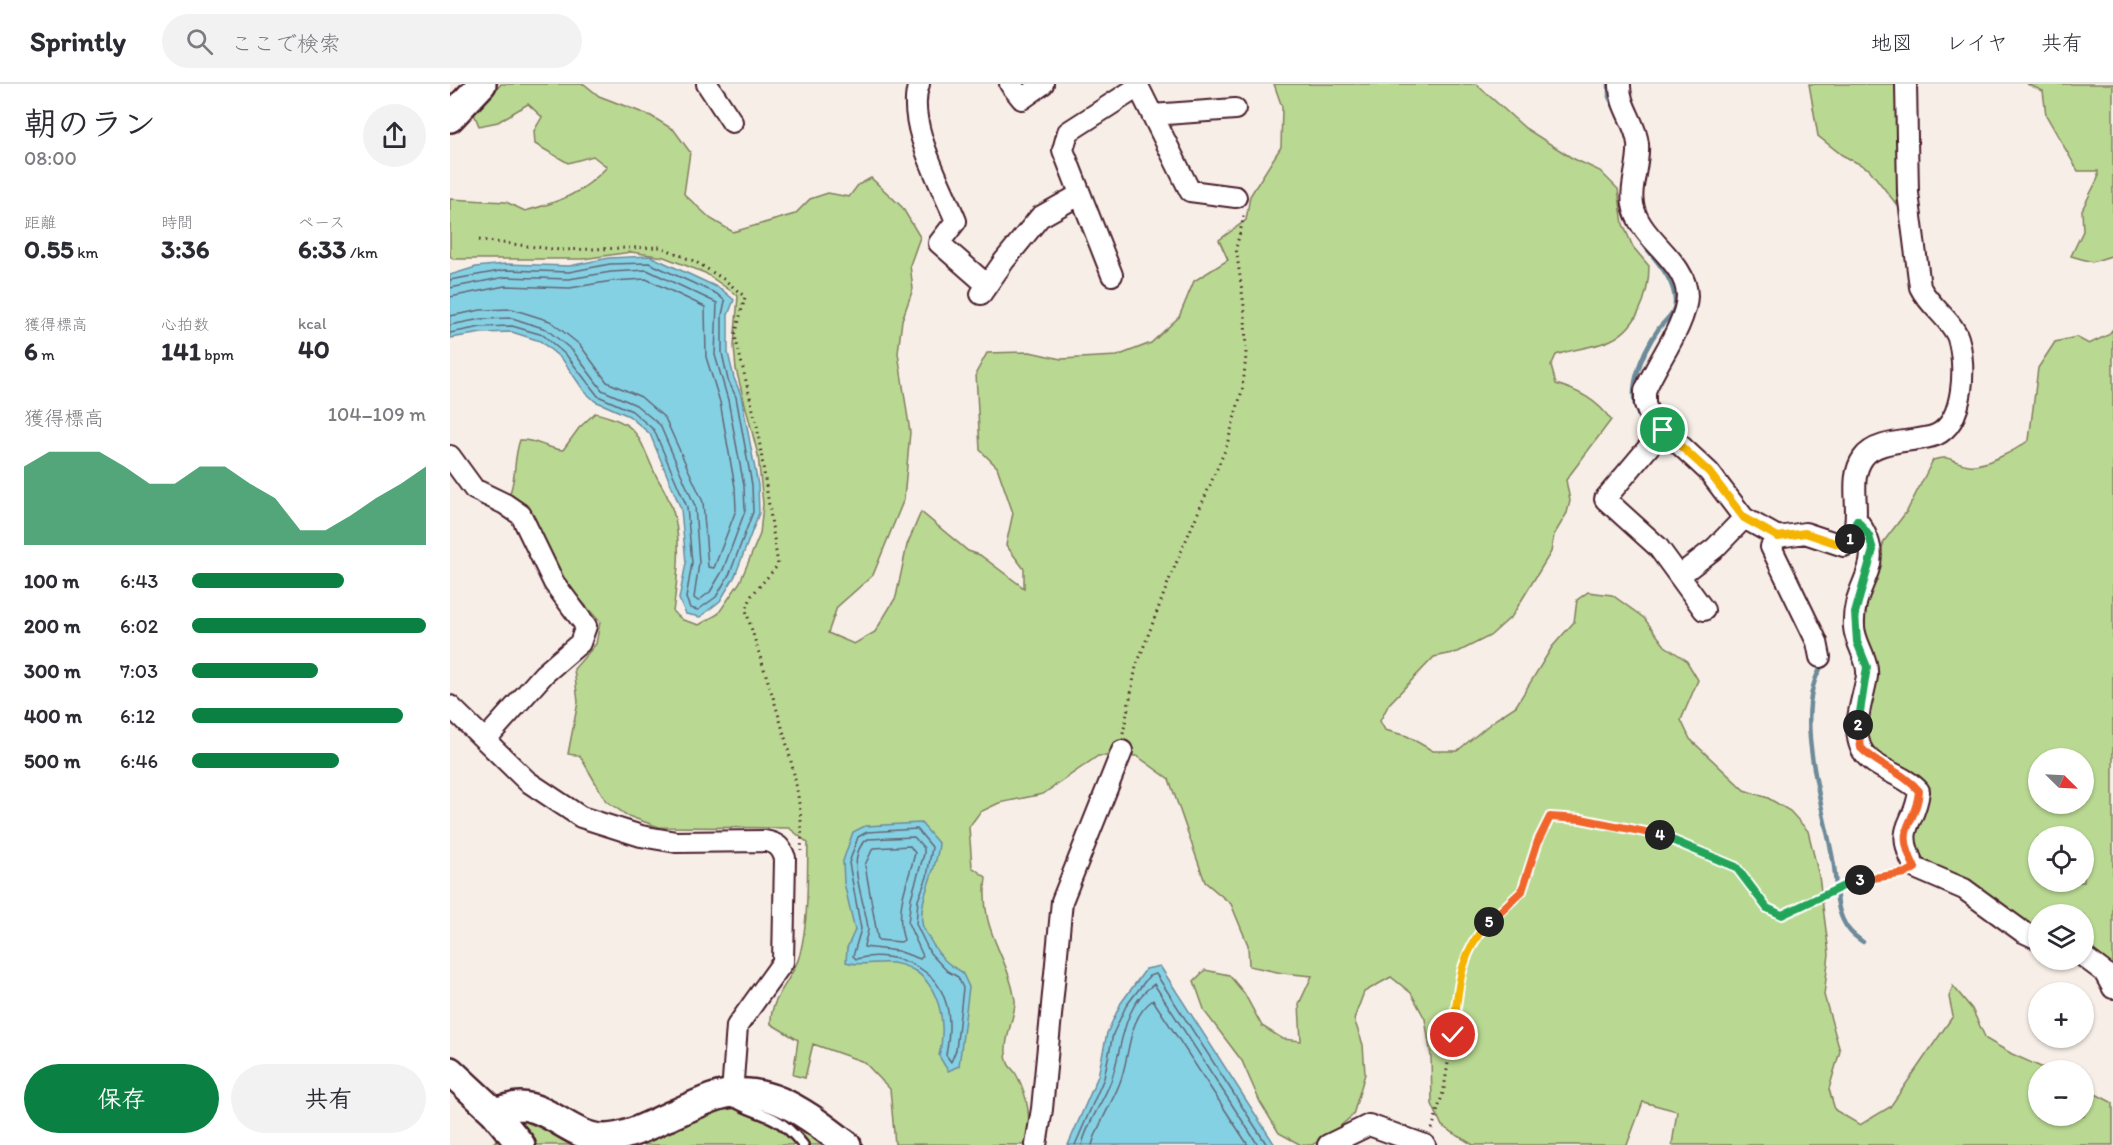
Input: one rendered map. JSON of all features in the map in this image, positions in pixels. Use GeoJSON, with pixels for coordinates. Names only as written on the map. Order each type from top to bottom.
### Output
{"type":"FeatureCollection","features":[{"type":"Feature","properties":{"kind":"street"},"geometry":{"type":"LineString","coordinates":[[450,118],[482,84]]}},
{"type":"Feature","properties":{"kind":"street"},"geometry":{"type":"LineString","coordinates":[[707,84],[732,122]]}},
{"type":"Feature","properties":{"kind":"street"},"geometry":{"type":"LineString","coordinates":[[919,84],[915,95],[917,124],[956,221],[939,243],[984,289],[1040,217],[1079,195]]}},
{"type":"Feature","properties":{"kind":"street"},"geometry":{"type":"LineString","coordinates":[[1011,84],[1022,99],[1043,84]]}},
{"type":"Feature","properties":{"kind":"street"},"geometry":{"type":"LineString","coordinates":[[1620,84],[1619,97],[1636,131],[1639,146],[1632,199],[1634,212],[1646,233],[1685,281],[1687,294],[1685,311],[1645,391],[1645,404],[1650,417],[1709,472],[1744,518],[1778,537],[1805,533],[1844,546],[1851,539],[1857,520],[1856,481],[1863,458],[1869,452],[1901,441],[1936,435],[1951,422],[1961,396],[1961,356],[1958,336],[1926,301],[1920,287],[1908,193],[1906,84]]}},
{"type":"Feature","properties":{"kind":"street"},"geometry":{"type":"LineString","coordinates":[[1112,275],[1063,150],[1068,132],[1138,85],[1190,191],[1236,197]]}},
{"type":"Feature","properties":{"kind":"street"},"geometry":{"type":"LineString","coordinates":[[1152,115],[1235,109]]}},
{"type":"Feature","properties":{"kind":"street"},"geometry":{"type":"LineString","coordinates":[[1663,430],[1605,499],[1658,547],[1704,610]]}},
{"type":"Feature","properties":{"kind":"street"},"geometry":{"type":"LineString","coordinates":[[450,456],[474,489],[505,504],[521,515],[554,583],[586,626],[580,643],[544,674],[486,739]]}},
{"type":"Feature","properties":{"kind":"street"},"geometry":{"type":"LineString","coordinates":[[1679,576],[1714,548],[1744,518]]}},
{"type":"Feature","properties":{"kind":"street"},"geometry":{"type":"LineString","coordinates":[[1857,520],[1869,536],[1873,550],[1855,613],[1857,642],[1867,667],[1858,732],[1861,748],[1869,757],[1912,782],[1919,791],[1918,803],[1908,821],[1905,842],[1915,868],[1964,889],[2028,934]]}},
{"type":"Feature","properties":{"kind":"street"},"geometry":{"type":"LineString","coordinates":[[1778,537],[1772,548],[1816,642],[1820,657]]}},
{"type":"Feature","properties":{"kind":"street"},"geometry":{"type":"LineString","coordinates":[[450,706],[486,739],[527,782],[581,817],[606,826],[676,842],[765,841],[775,843],[782,849],[784,858],[783,962],[737,1026],[732,1094]]}},
{"type":"Feature","properties":{"kind":"street"},"geometry":{"type":"LineString","coordinates":[[1036,1145],[1042,1109],[1062,901],[1122,751]]}},
{"type":"Feature","properties":{"kind":"street"},"geometry":{"type":"LineString","coordinates":[[2094,964],[2104,972],[2113,988]]}},
{"type":"Feature","properties":{"kind":"street"},"geometry":{"type":"LineString","coordinates":[[450,1071],[494,1112],[521,1145]]}},
{"type":"Feature","properties":{"kind":"street"},"geometry":{"type":"LineString","coordinates":[[494,1112],[517,1106],[532,1107],[575,1131],[592,1137],[607,1138],[642,1128],[713,1097],[750,1092],[784,1102],[847,1145]]}},
{"type":"Feature","properties":{"kind":"street"},"geometry":{"type":"LineString","coordinates":[[1328,1145],[1356,1139],[1369,1125],[1428,1140]]}},
{"type":"Feature","properties":{"kind":"lane"},"geometry":{"type":"LineString","coordinates":[[732,1094],[733,1100],[745,1108],[775,1119],[790,1130],[803,1145]]}},
{"type":"Feature","properties":{"kind":"path"},"geometry":{"type":"LineString","coordinates":[[1122,751],[1122,736],[1136,667],[1175,564],[1226,448],[1243,387],[1246,355],[1245,313],[1236,248],[1245,212],[1236,197]]}},
{"type":"Feature","properties":{"kind":"path"},"geometry":{"type":"LineString","coordinates":[[478,240],[560,250],[661,247],[696,262],[725,280],[744,297],[735,336],[757,426],[778,565],[753,595],[746,610],[792,772],[803,829],[800,860]]}},
{"type":"Feature","properties":{"kind":"path"},"geometry":{"type":"LineString","coordinates":[[1428,1140],[1444,1089],[1464,959],[1477,934],[1522,891],[1538,841],[1550,817],[1581,819],[1662,836],[1703,852],[1736,867],[1767,908],[1782,915],[1852,882],[1906,873],[1915,868]]}},
{"type":"Feature","properties":{"kind":"green space"},"geometry":{"type":"Polygon","coordinates":[[[501,84],[584,84],[599,96],[651,116],[674,130],[690,152],[684,194],[711,219],[733,232],[795,214],[810,199],[828,193],[849,197],[858,185],[871,178],[902,207],[920,237],[910,265],[913,289],[902,320],[898,353],[910,432],[904,499],[873,575],[837,607],[828,633],[854,644],[875,632],[896,597],[907,545],[921,512],[968,551],[980,555],[1024,588],[1024,569],[1006,545],[1013,513],[997,467],[980,450],[976,373],[987,353],[1030,352],[1061,359],[1117,356],[1151,343],[1179,317],[1194,281],[1228,260],[1219,240],[1246,220],[1250,196],[1281,147],[1282,107],[1274,84],[1476,84],[1525,128],[1572,158],[1600,171],[1618,189],[1623,224],[1633,247],[1649,266],[1647,289],[1639,311],[1626,330],[1606,342],[1556,355],[1551,366],[1556,384],[1587,397],[1611,420],[1566,480],[1570,501],[1567,513],[1554,535],[1551,552],[1512,616],[1490,636],[1458,652],[1434,657],[1389,704],[1380,721],[1385,730],[1407,736],[1433,751],[1457,751],[1516,706],[1552,647],[1574,622],[1577,600],[1588,592],[1612,595],[1644,618],[1665,646],[1686,660],[1698,680],[1681,720],[1690,739],[1744,790],[1768,798],[1790,811],[1808,831],[1819,876],[1829,954],[1824,995],[1840,1051],[1829,1089],[1835,1110],[1860,1125],[1890,1107],[1953,1016],[1949,997],[1953,986],[1972,1009],[1986,1039],[2028,1061],[2028,1126],[2094,1126],[2094,1093],[2113,1103],[2113,1145],[1672,1145],[1677,1111],[1643,1102],[1627,1145],[1473,1145],[1442,1126],[1432,1104],[1431,1056],[1425,1019],[1411,993],[1391,977],[1364,992],[1354,1019],[1363,1045],[1365,1074],[1353,1115],[1330,1135],[1312,1145],[1301,1145],[1279,1133],[1260,1102],[1242,1061],[1205,1012],[1194,981],[1205,970],[1229,975],[1244,993],[1262,1026],[1283,1039],[1301,1041],[1299,1004],[1312,976],[1249,966],[1248,945],[1231,904],[1205,882],[1169,779],[1137,756],[1098,756],[1043,794],[999,803],[980,812],[969,827],[972,867],[986,877],[986,913],[1015,1000],[1006,1056],[1026,1099],[1029,1127],[1026,1145],[895,1144],[890,1089],[864,1062],[813,1044],[805,1078],[793,1075],[798,1040],[771,1024],[774,1006],[797,963],[803,940],[807,898],[808,843],[789,828],[659,827],[628,816],[606,801],[580,756],[568,754],[578,702],[574,669],[596,644],[600,622],[561,578],[524,509],[510,493],[520,440],[563,450],[579,428],[595,413],[620,421],[634,431],[639,438],[673,511],[678,539],[678,569],[673,612],[683,620],[699,625],[718,614],[740,582],[760,534],[763,504],[758,455],[736,369],[734,346],[738,296],[705,273],[664,257],[631,252],[583,259],[453,259],[450,256],[450,199],[506,202],[525,211],[569,196],[588,184],[607,167],[593,156],[568,163],[535,144],[534,131],[542,117],[528,104],[498,122],[479,126],[474,114],[501,84]]]}},
{"type":"Feature","properties":{"kind":"green space"},"geometry":{"type":"Polygon","coordinates":[[[1809,84],[1897,84],[1897,205],[1869,169],[1842,155],[1818,136],[1809,84]]]}},
{"type":"Feature","properties":{"kind":"green space"},"geometry":{"type":"Polygon","coordinates":[[[2027,84],[2113,84],[2113,254],[2111,256],[2092,262],[2071,256],[2083,231],[2082,210],[2098,178],[2098,171],[2078,171],[2046,115],[2043,91],[2027,84]]]}},
{"type":"Feature","properties":{"kind":"green space"},"geometry":{"type":"Polygon","coordinates":[[[2113,329],[2113,976],[2094,960],[2094,904],[2028,904],[2028,927],[1916,854],[1911,834],[1925,789],[1873,752],[1865,729],[1866,607],[1884,541],[1907,511],[1933,460],[1948,458],[1963,464],[1976,465],[2009,453],[2029,440],[2038,368],[2055,342],[2076,337],[2089,344],[2108,335],[2113,329]]]}},
{"type":"Feature","properties":{"kind":"green space"},"geometry":{"type":"Polygon","coordinates":[[[747,1100],[786,1112],[831,1145],[628,1145],[704,1113],[747,1100]]]}},
{"type":"Feature","properties":{"kind":"green space"},"geometry":{"type":"Polygon","coordinates":[[[522,1120],[572,1142],[591,1145],[492,1145],[499,1136],[522,1120]]]}},
{"type":"Feature","properties":{"kind":"water"},"geometry":{"type":"Polygon","coordinates":[[[650,256],[721,289],[734,300],[728,315],[728,353],[741,395],[758,485],[759,513],[735,576],[720,601],[700,617],[686,614],[679,599],[686,563],[681,509],[650,434],[629,416],[595,401],[584,391],[563,360],[540,341],[512,332],[482,333],[450,338],[450,275],[476,267],[505,264],[569,266],[609,258],[650,256]]]}},
{"type":"Feature","properties":{"kind":"water"},"geometry":{"type":"Polygon","coordinates":[[[921,823],[939,844],[923,903],[922,925],[938,952],[949,964],[962,972],[969,987],[959,1066],[948,1071],[939,1056],[942,1027],[936,998],[930,986],[920,975],[908,967],[893,963],[846,962],[847,948],[855,930],[844,883],[843,861],[853,832],[865,826],[921,823]]]}},
{"type":"Feature","properties":{"kind":"water"},"geometry":{"type":"Polygon","coordinates":[[[1160,966],[1275,1145],[1068,1145],[1098,1076],[1107,1033],[1121,1003],[1146,969],[1160,966]]]}},
{"type":"Feature","properties":{"kind":"waterway"},"geometry":{"type":"LineString","coordinates":[[1609,84],[1609,97],[1618,114]]}},
{"type":"Feature","properties":{"kind":"waterway"},"geometry":{"type":"LineString","coordinates":[[1634,229],[1665,272],[1675,301],[1672,312],[1646,349],[1637,375],[1634,400],[1643,422]]}},
{"type":"Feature","properties":{"kind":"waterway"},"geometry":{"type":"LineString","coordinates":[[1824,663],[1814,682],[1810,706],[1812,759],[1833,860],[1839,911],[1848,929],[1863,942]]}},
{"type":"Feature","properties":{"kind":"route"},"geometry":{"type":"LineString","coordinates":[[1453,1035],[1464,959],[1477,934],[1522,891],[1538,841],[1550,817],[1581,819],[1662,836],[1703,852],[1736,867],[1767,908],[1782,915],[1852,882],[1906,873],[1915,868],[1905,842],[1908,821],[1918,803],[1919,791],[1912,782],[1869,757],[1861,748],[1858,732],[1867,667],[1854,628],[1857,603],[1873,550],[1869,536],[1857,520],[1851,539],[1844,546],[1805,533],[1778,537],[1744,518],[1709,472],[1663,430]]}}]}
